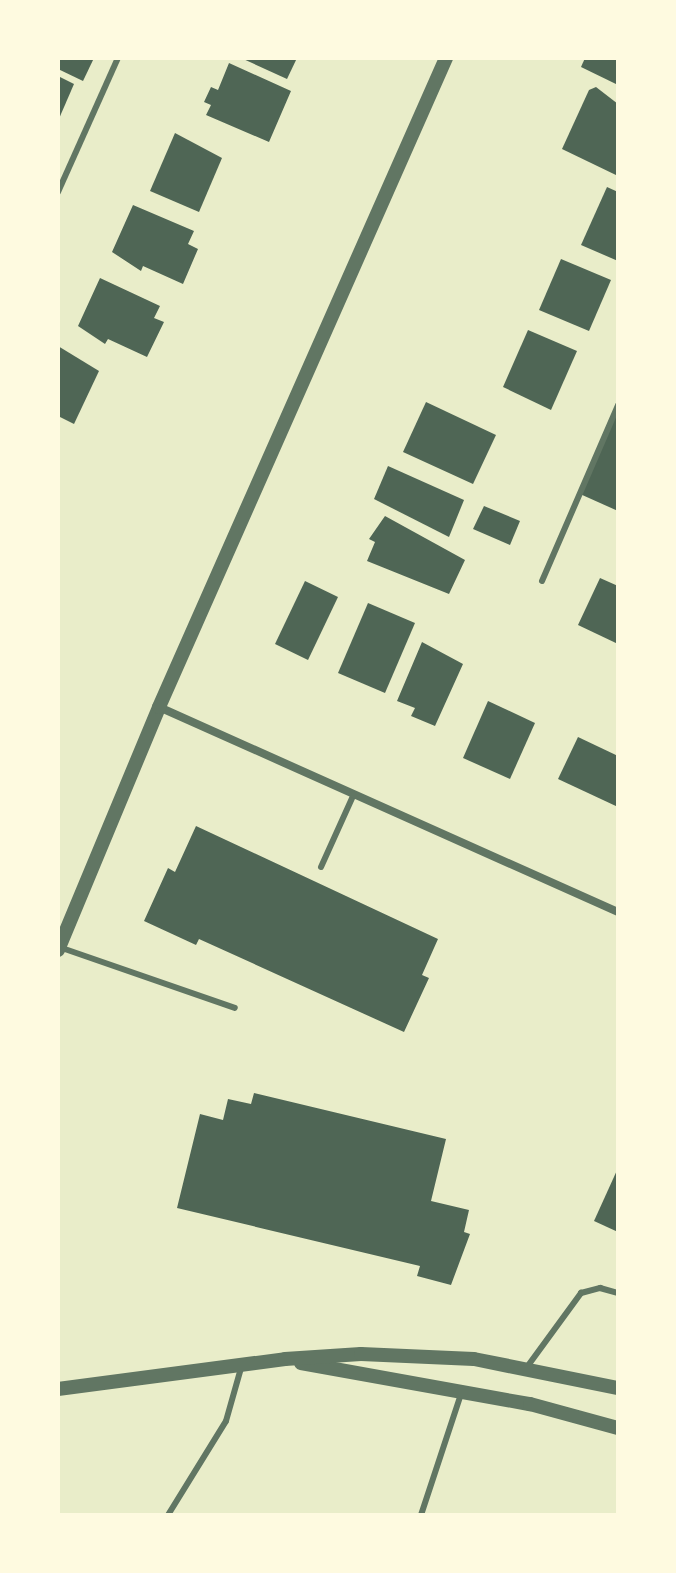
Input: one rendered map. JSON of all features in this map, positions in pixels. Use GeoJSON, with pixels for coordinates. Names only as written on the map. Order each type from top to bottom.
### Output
{"type":"FeatureCollection","features":[{"type":"Feature","properties":{"kind":"street"},"geometry":{"type":"LineString","coordinates":[[59,948],[159,707],[446,58]]}},
{"type":"Feature","properties":{"kind":"street"},"geometry":{"type":"LineString","coordinates":[[159,707],[618,912]]}},
{"type":"Feature","properties":{"kind":"street"},"geometry":{"type":"LineString","coordinates":[[58,1389],[285,1359],[420,1356],[527,1367],[618,1388]]}},
{"type":"Feature","properties":{"kind":"street"},"geometry":{"type":"LineString","coordinates":[[285,1359],[461,1394],[530,1404],[618,1428]]}},
{"type":"Feature","properties":{"kind":"lane"},"geometry":{"type":"LineString","coordinates":[[58,192],[118,58]]}},
{"type":"Feature","properties":{"kind":"lane"},"geometry":{"type":"LineString","coordinates":[[542,581],[618,405]]}},
{"type":"Feature","properties":{"kind":"lane"},"geometry":{"type":"LineString","coordinates":[[321,867],[354,794]]}},
{"type":"Feature","properties":{"kind":"lane"},"geometry":{"type":"LineString","coordinates":[[59,948],[235,1008]]}},
{"type":"Feature","properties":{"kind":"lane"},"geometry":{"type":"LineString","coordinates":[[527,1367],[581,1293],[600,1288],[618,1293]]}},
{"type":"Feature","properties":{"kind":"lane"},"geometry":{"type":"LineString","coordinates":[[168,1515],[226,1421],[242,1364]]}},
{"type":"Feature","properties":{"kind":"lane"},"geometry":{"type":"LineString","coordinates":[[421,1515],[461,1394]]}},
{"type":"Feature","properties":{"kind":"building"},"geometry":{"type":"Polygon","coordinates":[[[58,58],[94,58],[83,81],[58,69],[58,58]]]}},
{"type":"Feature","properties":{"kind":"building"},"geometry":{"type":"Polygon","coordinates":[[[241,58],[297,58],[287,79],[241,58]]]}},
{"type":"Feature","properties":{"kind":"building"},"geometry":{"type":"Polygon","coordinates":[[[585,58],[618,58],[618,85],[581,67],[585,58]]]}},
{"type":"Feature","properties":{"kind":"building"},"geometry":{"type":"Polygon","coordinates":[[[229,63],[291,91],[269,142],[206,115],[211,105],[204,102],[211,87],[218,90],[229,63]]]}},
{"type":"Feature","properties":{"kind":"building"},"geometry":{"type":"Polygon","coordinates":[[[58,76],[74,84],[58,121],[58,76]]]}},
{"type":"Feature","properties":{"kind":"building"},"geometry":{"type":"Polygon","coordinates":[[[596,87],[618,104],[618,176],[562,149],[589,90],[596,87]]]}},
{"type":"Feature","properties":{"kind":"building"},"geometry":{"type":"Polygon","coordinates":[[[175,133],[222,158],[199,212],[150,191],[175,133]]]}},
{"type":"Feature","properties":{"kind":"building"},"geometry":{"type":"Polygon","coordinates":[[[607,187],[618,192],[618,261],[581,245],[607,187]]]}},
{"type":"Feature","properties":{"kind":"building"},"geometry":{"type":"Polygon","coordinates":[[[133,205],[194,231],[188,244],[198,249],[183,284],[143,266],[141,271],[112,252],[133,205]]]}},
{"type":"Feature","properties":{"kind":"building"},"geometry":{"type":"Polygon","coordinates":[[[561,259],[611,280],[589,331],[539,310],[561,259]]]}},
{"type":"Feature","properties":{"kind":"building"},"geometry":{"type":"Polygon","coordinates":[[[100,278],[160,306],[154,318],[164,322],[147,357],[108,339],[105,344],[78,326],[100,278]]]}},
{"type":"Feature","properties":{"kind":"building"},"geometry":{"type":"Polygon","coordinates":[[[528,330],[577,351],[551,410],[503,387],[528,330]]]}},
{"type":"Feature","properties":{"kind":"building"},"geometry":{"type":"Polygon","coordinates":[[[58,346],[99,371],[74,424],[58,416],[58,346]]]}},
{"type":"Feature","properties":{"kind":"building"},"geometry":{"type":"Polygon","coordinates":[[[426,402],[496,435],[473,484],[403,452],[426,402]]]}},
{"type":"Feature","properties":{"kind":"building"},"geometry":{"type":"Polygon","coordinates":[[[614,415],[618,417],[618,511],[580,494],[614,415]]]}},
{"type":"Feature","properties":{"kind":"building"},"geometry":{"type":"Polygon","coordinates":[[[388,466],[464,500],[449,537],[374,499],[388,466]]]}},
{"type":"Feature","properties":{"kind":"building"},"geometry":{"type":"Polygon","coordinates":[[[484,506],[520,521],[510,545],[473,529],[484,506]]]}},
{"type":"Feature","properties":{"kind":"building"},"geometry":{"type":"Polygon","coordinates":[[[385,516],[465,560],[449,594],[367,561],[375,542],[369,539],[385,516]]]}},
{"type":"Feature","properties":{"kind":"building"},"geometry":{"type":"Polygon","coordinates":[[[600,578],[618,586],[618,644],[578,625],[600,578]]]}},
{"type":"Feature","properties":{"kind":"building"},"geometry":{"type":"Polygon","coordinates":[[[305,581],[338,597],[308,660],[275,644],[305,581]]]}},
{"type":"Feature","properties":{"kind":"building"},"geometry":{"type":"Polygon","coordinates":[[[368,603],[415,623],[385,693],[338,673],[368,603]]]}},
{"type":"Feature","properties":{"kind":"building"},"geometry":{"type":"Polygon","coordinates":[[[422,642],[463,664],[435,726],[411,716],[415,708],[397,701],[422,642]]]}},
{"type":"Feature","properties":{"kind":"building"},"geometry":{"type":"Polygon","coordinates":[[[488,701],[535,723],[510,779],[463,758],[488,701]]]}},
{"type":"Feature","properties":{"kind":"building"},"geometry":{"type":"Polygon","coordinates":[[[578,737],[618,756],[618,807],[558,779],[578,737]]]}},
{"type":"Feature","properties":{"kind":"building"},"geometry":{"type":"Polygon","coordinates":[[[196,826],[438,939],[422,975],[429,978],[404,1032],[199,939],[196,945],[144,921],[168,868],[175,872],[196,826]]]}},
{"type":"Feature","properties":{"kind":"building"},"geometry":{"type":"Polygon","coordinates":[[[254,1093],[446,1139],[431,1201],[469,1210],[464,1232],[470,1234],[451,1285],[417,1276],[420,1266],[177,1208],[200,1114],[223,1120],[228,1099],[251,1104],[254,1093]]]}},
{"type":"Feature","properties":{"kind":"building"},"geometry":{"type":"Polygon","coordinates":[[[618,1168],[618,1232],[594,1221],[618,1168]]]}}]}
